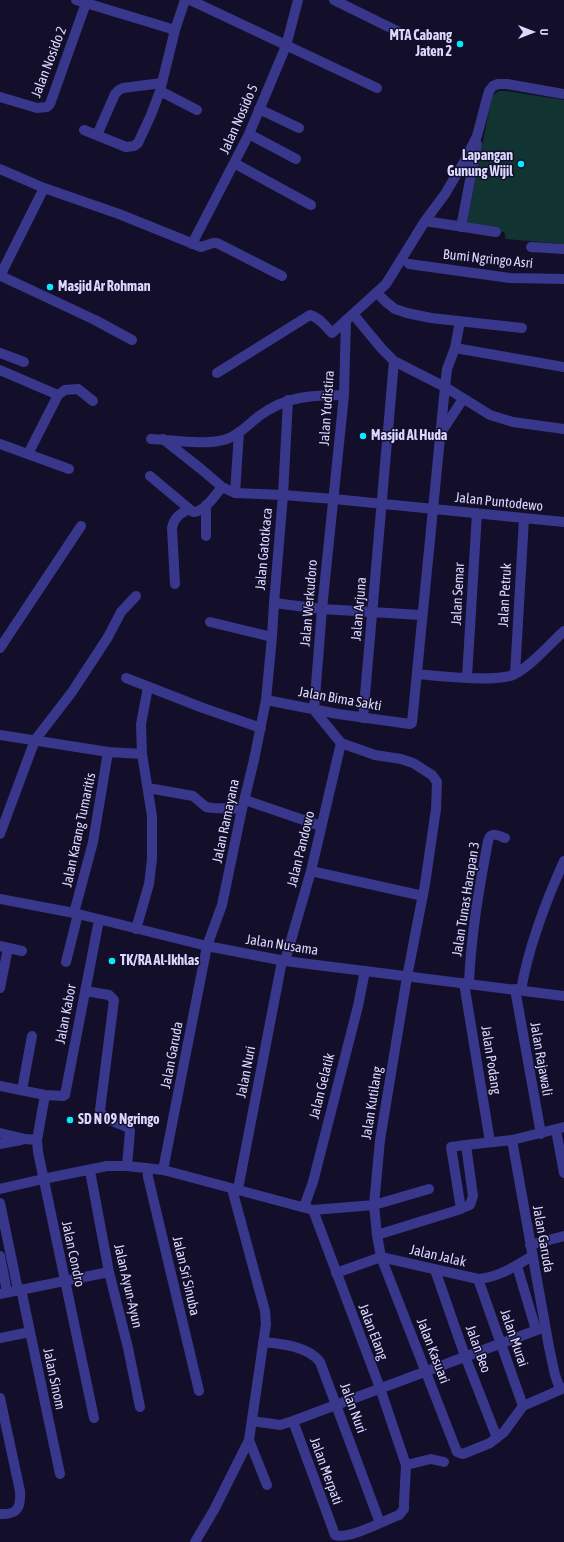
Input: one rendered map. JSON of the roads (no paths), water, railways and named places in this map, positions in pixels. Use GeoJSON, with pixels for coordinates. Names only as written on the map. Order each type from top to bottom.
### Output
{"type":"FeatureCollection","features":[{"type":"Feature","properties":{"kind":"street"},"geometry":{"type":"LineString","coordinates":[[84,130],[126,147],[134,146],[138,143],[161,87],[185,0]]}},
{"type":"Feature","properties":{"kind":"street"},"geometry":{"type":"LineString","coordinates":[[190,0],[377,88]]}},
{"type":"Feature","properties":{"kind":"street","name":"Jalan Nosido 5"},"geometry":{"type":"LineString","coordinates":[[192,244],[234,163],[259,109],[286,46],[298,0]]}},
{"type":"Feature","properties":{"kind":"street"},"geometry":{"type":"LineString","coordinates":[[334,0],[405,36]]}},
{"type":"Feature","properties":{"kind":"street"},"geometry":{"type":"LineString","coordinates":[[81,1],[176,30]]}},
{"type":"Feature","properties":{"kind":"street","name":"Jalan Nosido 2"},"geometry":{"type":"LineString","coordinates":[[0,97],[37,108],[47,107],[50,104],[81,1]]}},
{"type":"Feature","properties":{"kind":"street"},"geometry":{"type":"LineString","coordinates":[[332,333],[386,284],[425,222],[445,194],[477,136],[486,98],[493,86],[498,84],[508,84],[564,94]]}},
{"type":"Feature","properties":{"kind":"street"},"geometry":{"type":"LineString","coordinates":[[97,135],[115,94],[124,88],[161,87],[197,110]]}},
{"type":"Feature","properties":{"kind":"street"},"geometry":{"type":"LineString","coordinates":[[259,109],[299,128]]}},
{"type":"Feature","properties":{"kind":"street"},"geometry":{"type":"LineString","coordinates":[[248,134],[296,159]]}},
{"type":"Feature","properties":{"kind":"street"},"geometry":{"type":"LineString","coordinates":[[461,227],[477,136]]}},
{"type":"Feature","properties":{"kind":"street"},"geometry":{"type":"LineString","coordinates":[[234,163],[311,205]]}},
{"type":"Feature","properties":{"kind":"street"},"geometry":{"type":"LineString","coordinates":[[0,169],[44,188],[118,214],[201,248],[217,243],[282,276]]}},
{"type":"Feature","properties":{"kind":"street"},"geometry":{"type":"LineString","coordinates":[[44,188],[0,276],[95,320],[132,340]]}},
{"type":"Feature","properties":{"kind":"street"},"geometry":{"type":"LineString","coordinates":[[425,222],[496,232]]}},
{"type":"Feature","properties":{"kind":"street"},"geometry":{"type":"LineString","coordinates":[[531,247],[564,249]]}},
{"type":"Feature","properties":{"kind":"street","name":"Bumi Ngringo Asri"},"geometry":{"type":"LineString","coordinates":[[409,264],[510,278],[564,279]]}},
{"type":"Feature","properties":{"kind":"street"},"geometry":{"type":"LineString","coordinates":[[377,293],[391,306],[407,313],[431,318],[522,328]]}},
{"type":"Feature","properties":{"kind":"street"},"geometry":{"type":"LineString","coordinates":[[218,373],[310,315],[315,316],[332,333],[345,351]]}},
{"type":"Feature","properties":{"kind":"street"},"geometry":{"type":"LineString","coordinates":[[350,317],[394,361],[444,387],[490,415],[504,420],[564,429]]}},
{"type":"Feature","properties":{"kind":"street","name":"Jalan Yudistira"},"geometry":{"type":"LineString","coordinates":[[334,498],[344,395],[345,351],[350,317]]}},
{"type":"Feature","properties":{"kind":"street"},"geometry":{"type":"LineString","coordinates":[[460,321],[455,348],[447,369],[444,387],[441,432],[421,615],[417,674],[494,678],[515,674],[522,670],[564,629]]}},
{"type":"Feature","properties":{"kind":"street"},"geometry":{"type":"LineString","coordinates":[[455,348],[564,366]]}},
{"type":"Feature","properties":{"kind":"street"},"geometry":{"type":"LineString","coordinates":[[0,353],[24,362]]}},
{"type":"Feature","properties":{"kind":"street","name":"Jalan Arjuna"},"geometry":{"type":"LineString","coordinates":[[363,718],[394,361]]}},
{"type":"Feature","properties":{"kind":"street"},"geometry":{"type":"LineString","coordinates":[[0,370],[58,395]]}},
{"type":"Feature","properties":{"kind":"street"},"geometry":{"type":"LineString","coordinates":[[28,454],[58,395],[65,390],[78,389],[93,401]]}},
{"type":"Feature","properties":{"kind":"street"},"geometry":{"type":"LineString","coordinates":[[151,439],[205,442],[227,439],[260,416],[288,400],[312,396],[344,395]]}},
{"type":"Feature","properties":{"kind":"street"},"geometry":{"type":"LineString","coordinates":[[441,432],[463,399]]}},
{"type":"Feature","properties":{"kind":"street","name":"Jalan Gatotkaca"},"geometry":{"type":"LineString","coordinates":[[266,700],[283,495],[288,400]]}},
{"type":"Feature","properties":{"kind":"street"},"geometry":{"type":"LineString","coordinates":[[163,440],[222,487],[235,493],[239,432]]}},
{"type":"Feature","properties":{"kind":"street"},"geometry":{"type":"LineString","coordinates":[[0,444],[69,469]]}},
{"type":"Feature","properties":{"kind":"street"},"geometry":{"type":"LineString","coordinates":[[150,476],[194,512],[198,512],[206,505],[222,487]]}},
{"type":"Feature","properties":{"kind":"street","name":"Jalan Puntodewo"},"geometry":{"type":"LineString","coordinates":[[235,493],[334,498],[564,522]]}},
{"type":"Feature","properties":{"kind":"street","name":"Jalan Werkudoro"},"geometry":{"type":"LineString","coordinates":[[314,710],[322,609],[334,498]]}},
{"type":"Feature","properties":{"kind":"street"},"geometry":{"type":"LineString","coordinates":[[206,505],[206,536]]}},
{"type":"Feature","properties":{"kind":"street"},"geometry":{"type":"LineString","coordinates":[[175,584],[172,528],[174,519],[189,509]]}},
{"type":"Feature","properties":{"kind":"street","name":"Jalan Semar"},"geometry":{"type":"LineString","coordinates":[[467,677],[477,513]]}},
{"type":"Feature","properties":{"kind":"street","name":"Jalan Petruk"},"geometry":{"type":"LineString","coordinates":[[515,674],[524,518]]}},
{"type":"Feature","properties":{"kind":"street"},"geometry":{"type":"LineString","coordinates":[[0,648],[81,526]]}},
{"type":"Feature","properties":{"kind":"street"},"geometry":{"type":"LineString","coordinates":[[0,834],[35,740],[72,692],[121,612],[136,596]]}},
{"type":"Feature","properties":{"kind":"street"},"geometry":{"type":"LineString","coordinates":[[274,603],[322,609],[421,615]]}},
{"type":"Feature","properties":{"kind":"street"},"geometry":{"type":"LineString","coordinates":[[210,622],[272,637]]}},
{"type":"Feature","properties":{"kind":"street","name":"Jalan Bima Sakti"},"geometry":{"type":"LineString","coordinates":[[266,700],[314,710],[410,724],[413,720],[417,674]]}},
{"type":"Feature","properties":{"kind":"street"},"geometry":{"type":"LineString","coordinates":[[126,678],[203,708],[261,728]]}},
{"type":"Feature","properties":{"kind":"street"},"geometry":{"type":"LineString","coordinates":[[136,929],[149,884],[152,859],[152,823],[142,754],[141,724],[148,687]]}},
{"type":"Feature","properties":{"kind":"street","name":"Jalan Ramayana"},"geometry":{"type":"LineString","coordinates":[[207,946],[222,905],[266,700]]}},
{"type":"Feature","properties":{"kind":"street"},"geometry":{"type":"LineString","coordinates":[[314,710],[341,743]]}},
{"type":"Feature","properties":{"kind":"street"},"geometry":{"type":"LineString","coordinates":[[0,735],[108,752],[142,754]]}},
{"type":"Feature","properties":{"kind":"street","name":"Jalan Pandowo"},"geometry":{"type":"LineString","coordinates":[[283,961],[311,871],[341,743]]}},
{"type":"Feature","properties":{"kind":"street","name":"Jalan Kutilang"},"geometry":{"type":"LineString","coordinates":[[341,743],[375,755],[402,759],[413,763],[432,775],[437,782],[433,837],[407,977],[380,1140],[374,1206],[377,1235]]}},
{"type":"Feature","properties":{"kind":"street","name":"Jalan Karang Tumaritis"},"geometry":{"type":"LineString","coordinates":[[66,962],[93,842],[108,752]]}},
{"type":"Feature","properties":{"kind":"street"},"geometry":{"type":"LineString","coordinates":[[148,788],[193,796],[206,807],[219,809],[244,804],[321,826]]}},
{"type":"Feature","properties":{"kind":"street","name":"Jalan Tunas Harapan 3"},"geometry":{"type":"LineString","coordinates":[[466,983],[473,923],[489,837],[496,834],[505,838]]}},
{"type":"Feature","properties":{"kind":"street"},"geometry":{"type":"LineString","coordinates":[[518,990],[540,916],[564,861]]}},
{"type":"Feature","properties":{"kind":"street"},"geometry":{"type":"LineString","coordinates":[[311,871],[423,896]]}},
{"type":"Feature","properties":{"kind":"street","name":"Jalan Nusama"},"geometry":{"type":"LineString","coordinates":[[0,899],[76,913],[207,946],[283,961],[564,996]]}},
{"type":"Feature","properties":{"kind":"street","name":"Jalan Kabor"},"geometry":{"type":"LineString","coordinates":[[46,1095],[65,1095],[99,920]]}},
{"type":"Feature","properties":{"kind":"street","name":"Jalan Garuda"},"geometry":{"type":"LineString","coordinates":[[163,1170],[207,946]]}},
{"type":"Feature","properties":{"kind":"street"},"geometry":{"type":"LineString","coordinates":[[0,988],[4,947],[22,951]]}},
{"type":"Feature","properties":{"kind":"street","name":"Jalan Nuri"},"geometry":{"type":"LineString","coordinates":[[235,1189],[283,961]]}},
{"type":"Feature","properties":{"kind":"street","name":"Jalan Gelatik"},"geometry":{"type":"LineString","coordinates":[[308,1208],[315,1174],[358,1006],[365,971]]}},
{"type":"Feature","properties":{"kind":"street","name":"Jalan Podang"},"geometry":{"type":"LineString","coordinates":[[466,983],[490,1142]]}},
{"type":"Feature","properties":{"kind":"street","name":"Jalan Rajawali"},"geometry":{"type":"LineString","coordinates":[[518,990],[541,1134]]}},
{"type":"Feature","properties":{"kind":"street"},"geometry":{"type":"LineString","coordinates":[[85,991],[109,996],[114,1000],[100,1113],[129,1128],[127,1166]]}},
{"type":"Feature","properties":{"kind":"street"},"geometry":{"type":"LineString","coordinates":[[22,1090],[32,1036]]}},
{"type":"Feature","properties":{"kind":"street"},"geometry":{"type":"LineString","coordinates":[[0,1086],[46,1095]]}},
{"type":"Feature","properties":{"kind":"street","name":"Jalan Condro"},"geometry":{"type":"LineString","coordinates":[[46,1095],[37,1140],[43,1179],[64,1281],[86,1374],[94,1418]]}},
{"type":"Feature","properties":{"kind":"street"},"geometry":{"type":"LineString","coordinates":[[461,1209],[450,1148],[512,1140],[541,1134],[560,1128],[564,1173]]}},
{"type":"Feature","properties":{"kind":"street"},"geometry":{"type":"LineString","coordinates":[[0,1133],[25,1139],[37,1140]]}},
{"type":"Feature","properties":{"kind":"street"},"geometry":{"type":"LineString","coordinates":[[0,1144],[25,1139]]}},
{"type":"Feature","properties":{"kind":"street","name":"Jalan Garuda"},"geometry":{"type":"LineString","coordinates":[[512,1140],[532,1256],[540,1328],[555,1375],[562,1388]]}},
{"type":"Feature","properties":{"kind":"street"},"geometry":{"type":"LineString","coordinates":[[377,1235],[470,1205],[473,1196],[466,1145]]}},
{"type":"Feature","properties":{"kind":"street"},"geometry":{"type":"LineString","coordinates":[[0,1189],[43,1179],[90,1171],[107,1166],[127,1166],[163,1170],[308,1208],[374,1206],[429,1188]]}},
{"type":"Feature","properties":{"kind":"street","name":"Jalan Sri Sinuba"},"geometry":{"type":"LineString","coordinates":[[147,1168],[199,1391]]}},
{"type":"Feature","properties":{"kind":"street","name":"Jalan Ayun-Ayun"},"geometry":{"type":"LineString","coordinates":[[90,1171],[109,1272],[128,1348],[140,1407]]}},
{"type":"Feature","properties":{"kind":"street"},"geometry":{"type":"LineString","coordinates":[[195,1542],[214,1510],[249,1440],[266,1324],[265,1311],[235,1189]]}},
{"type":"Feature","properties":{"kind":"street","name":"Jalan Sinom"},"geometry":{"type":"LineString","coordinates":[[0,1203],[19,1290],[30,1332],[60,1474]]}},
{"type":"Feature","properties":{"kind":"street","name":"Jalan Elang"},"geometry":{"type":"LineString","coordinates":[[308,1208],[336,1272],[380,1388],[406,1465]]}},
{"type":"Feature","properties":{"kind":"street","name":"Jalan Kasuari"},"geometry":{"type":"LineString","coordinates":[[377,1235],[381,1257],[457,1452],[460,1454],[469,1452],[490,1443],[497,1438]]}},
{"type":"Feature","properties":{"kind":"street"},"geometry":{"type":"LineString","coordinates":[[530,1245],[564,1236]]}},
{"type":"Feature","properties":{"kind":"street"},"geometry":{"type":"LineString","coordinates":[[0,1256],[3,1293],[109,1272]]}},
{"type":"Feature","properties":{"kind":"street","name":"Jalan Jalak"},"geometry":{"type":"LineString","coordinates":[[381,1257],[478,1279],[498,1276],[532,1256]]}},
{"type":"Feature","properties":{"kind":"street"},"geometry":{"type":"LineString","coordinates":[[336,1272],[381,1257]]}},
{"type":"Feature","properties":{"kind":"street"},"geometry":{"type":"LineString","coordinates":[[252,1421],[280,1425],[293,1421],[540,1328],[516,1266]]}},
{"type":"Feature","properties":{"kind":"street","name":"Jalan Beo"},"geometry":{"type":"LineString","coordinates":[[435,1270],[465,1356],[497,1438]]}},
{"type":"Feature","properties":{"kind":"street","name":"Jalan Murai"},"geometry":{"type":"LineString","coordinates":[[478,1279],[523,1406]]}},
{"type":"Feature","properties":{"kind":"street"},"geometry":{"type":"LineString","coordinates":[[0,1338],[30,1332]]}},
{"type":"Feature","properties":{"kind":"street","name":"Jalan Nuri"},"geometry":{"type":"LineString","coordinates":[[263,1342],[279,1344],[305,1351],[315,1356],[323,1369],[380,1523]]}},
{"type":"Feature","properties":{"kind":"street"},"geometry":{"type":"LineString","coordinates":[[497,1438],[511,1423],[523,1406],[562,1388]]}},
{"type":"Feature","properties":{"kind":"street"},"geometry":{"type":"LineString","coordinates":[[0,1398],[4,1434],[21,1499],[18,1510],[9,1514],[0,1514]]}},
{"type":"Feature","properties":{"kind":"street","name":"Jalan Merpati"},"geometry":{"type":"LineString","coordinates":[[293,1421],[335,1535],[343,1536],[380,1523]]}},
{"type":"Feature","properties":{"kind":"street"},"geometry":{"type":"LineString","coordinates":[[249,1440],[267,1485]]}},
{"type":"Feature","properties":{"kind":"street"},"geometry":{"type":"LineString","coordinates":[[380,1523],[399,1515],[402,1512],[404,1503],[406,1465],[431,1459],[444,1462]]}},
{"type":"Feature","properties":{"kind":"place","name":"MTA Cabang Jaten 2"},"geometry":{"type":"Point","coordinates":[460,44]}},
{"type":"Feature","properties":{"kind":"place","name":"Lapangan Gunung Wijil"},"geometry":{"type":"Point","coordinates":[521,164]}},
{"type":"Feature","properties":{"kind":"place","name":"Masjid Ar Rohman"},"geometry":{"type":"Point","coordinates":[50,287]}},
{"type":"Feature","properties":{"kind":"place","name":"Masjid Al Huda"},"geometry":{"type":"Point","coordinates":[363,436]}},
{"type":"Feature","properties":{"kind":"place","name":"TK/RA Al-Ikhlas"},"geometry":{"type":"Point","coordinates":[112,961]}},
{"type":"Feature","properties":{"kind":"place","name":"SD N 09 Ngringo"},"geometry":{"type":"Point","coordinates":[70,1120]}}]}
